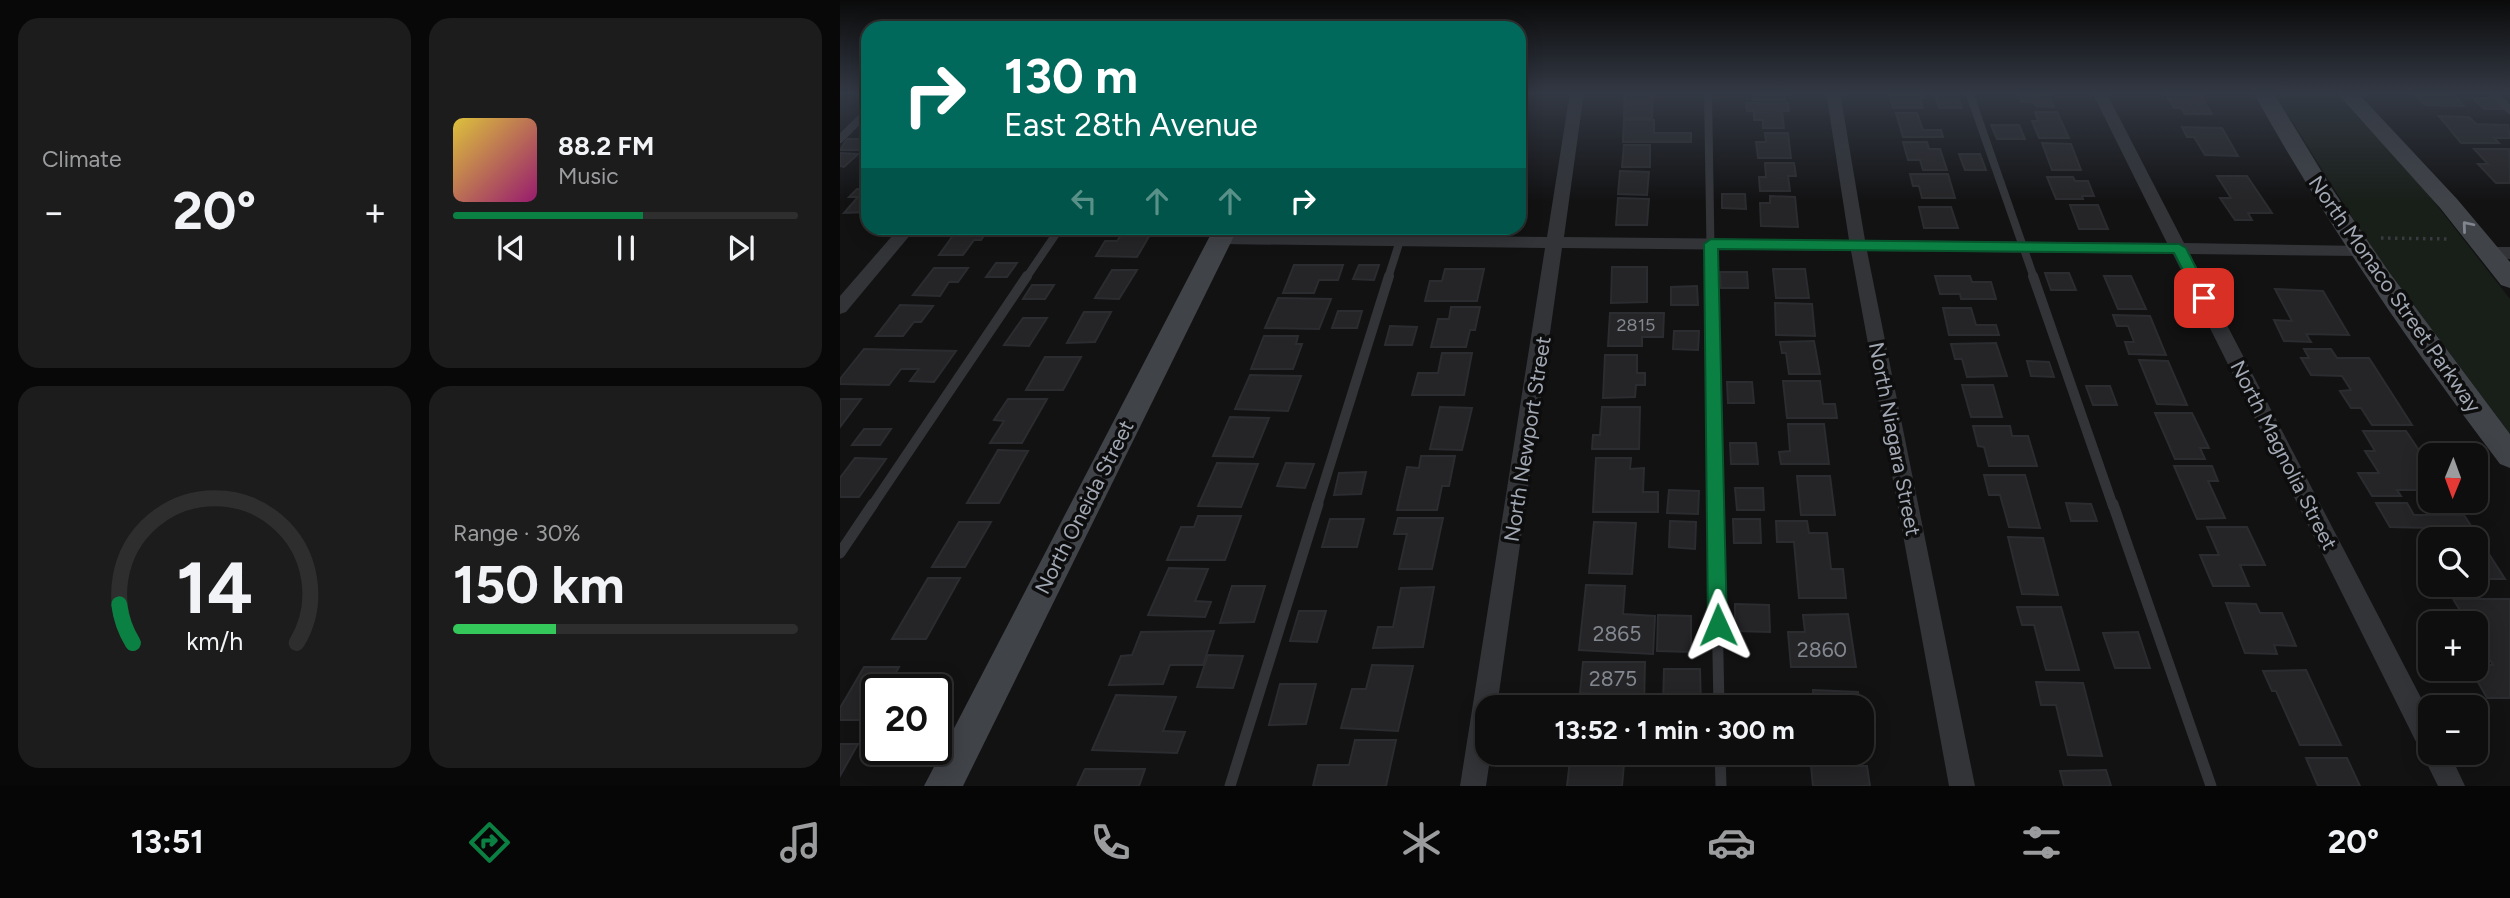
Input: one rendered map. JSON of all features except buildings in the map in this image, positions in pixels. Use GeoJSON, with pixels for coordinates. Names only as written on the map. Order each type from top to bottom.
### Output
{"type":"FeatureCollection","features":[{"type":"Feature","properties":{"kind":"main road","name":"North Monaco Street Parkway"},"geometry":{"type":"LineString","coordinates":[[2285,129],[2355,244],[2452,382],[2510,456]]}},
{"type":"Feature","properties":{"kind":"main road"},"geometry":{"type":"LineString","coordinates":[[2380,129],[2492,248],[2510,279]]}},
{"type":"Feature","properties":{"kind":"main road","name":"North Oneida Street"},"geometry":{"type":"LineString","coordinates":[[943,786],[1222,235]]}},
{"type":"Feature","properties":{"kind":"street","name":"North Newport Street"},"geometry":{"type":"LineString","coordinates":[[1473,786],[1572,129]]}},
{"type":"Feature","properties":{"kind":"street","name":"North Niagara Street"},"geometry":{"type":"LineString","coordinates":[[1839,129],[1858,245],[1962,786]]}},
{"type":"Feature","properties":{"kind":"street","name":"North Magnolia Street"},"geometry":{"type":"LineString","coordinates":[[2118,129],[2418,718]]}},
{"type":"Feature","properties":{"kind":"street"},"geometry":{"type":"LineString","coordinates":[[840,308],[902,235]]}},
{"type":"Feature","properties":{"kind":"street"},"geometry":{"type":"LineString","coordinates":[[1421,235],[1557,242],[1711,244],[2179,248],[2355,244]]}},
{"type":"Feature","properties":{"kind":"street"},"geometry":{"type":"LineString","coordinates":[[2442,765],[2452,786]]}},
{"type":"Feature","properties":{"kind":"lane"},"geometry":{"type":"LineString","coordinates":[[1709,129],[1719,695]]}},
{"type":"Feature","properties":{"kind":"lane"},"geometry":{"type":"LineString","coordinates":[[1982,129],[2211,786]]}},
{"type":"Feature","properties":{"kind":"lane"},"geometry":{"type":"LineString","coordinates":[[840,553],[1055,235]]}},
{"type":"Feature","properties":{"kind":"lane"},"geometry":{"type":"LineString","coordinates":[[1230,786],[1402,235]]}},
{"type":"Feature","properties":{"kind":"lane"},"geometry":{"type":"LineString","coordinates":[[1720,765],[1721,786]]}},
{"type":"Feature","properties":{"kind":"path"},"geometry":{"type":"LineString","coordinates":[[2355,244],[2492,248]]}},
{"type":"Feature","properties":{"kind":"shaded area"},"geometry":{"type":"Polygon","coordinates":[[[2297,129],[2369,129],[2422,186],[2510,299],[2510,434],[2371,248],[2297,129]]]}},
{"type":"Feature","properties":{"kind":"route"},"geometry":{"type":"LineString","coordinates":[[1718,625],[1711,244],[2179,248],[2204,298]]}}]}
